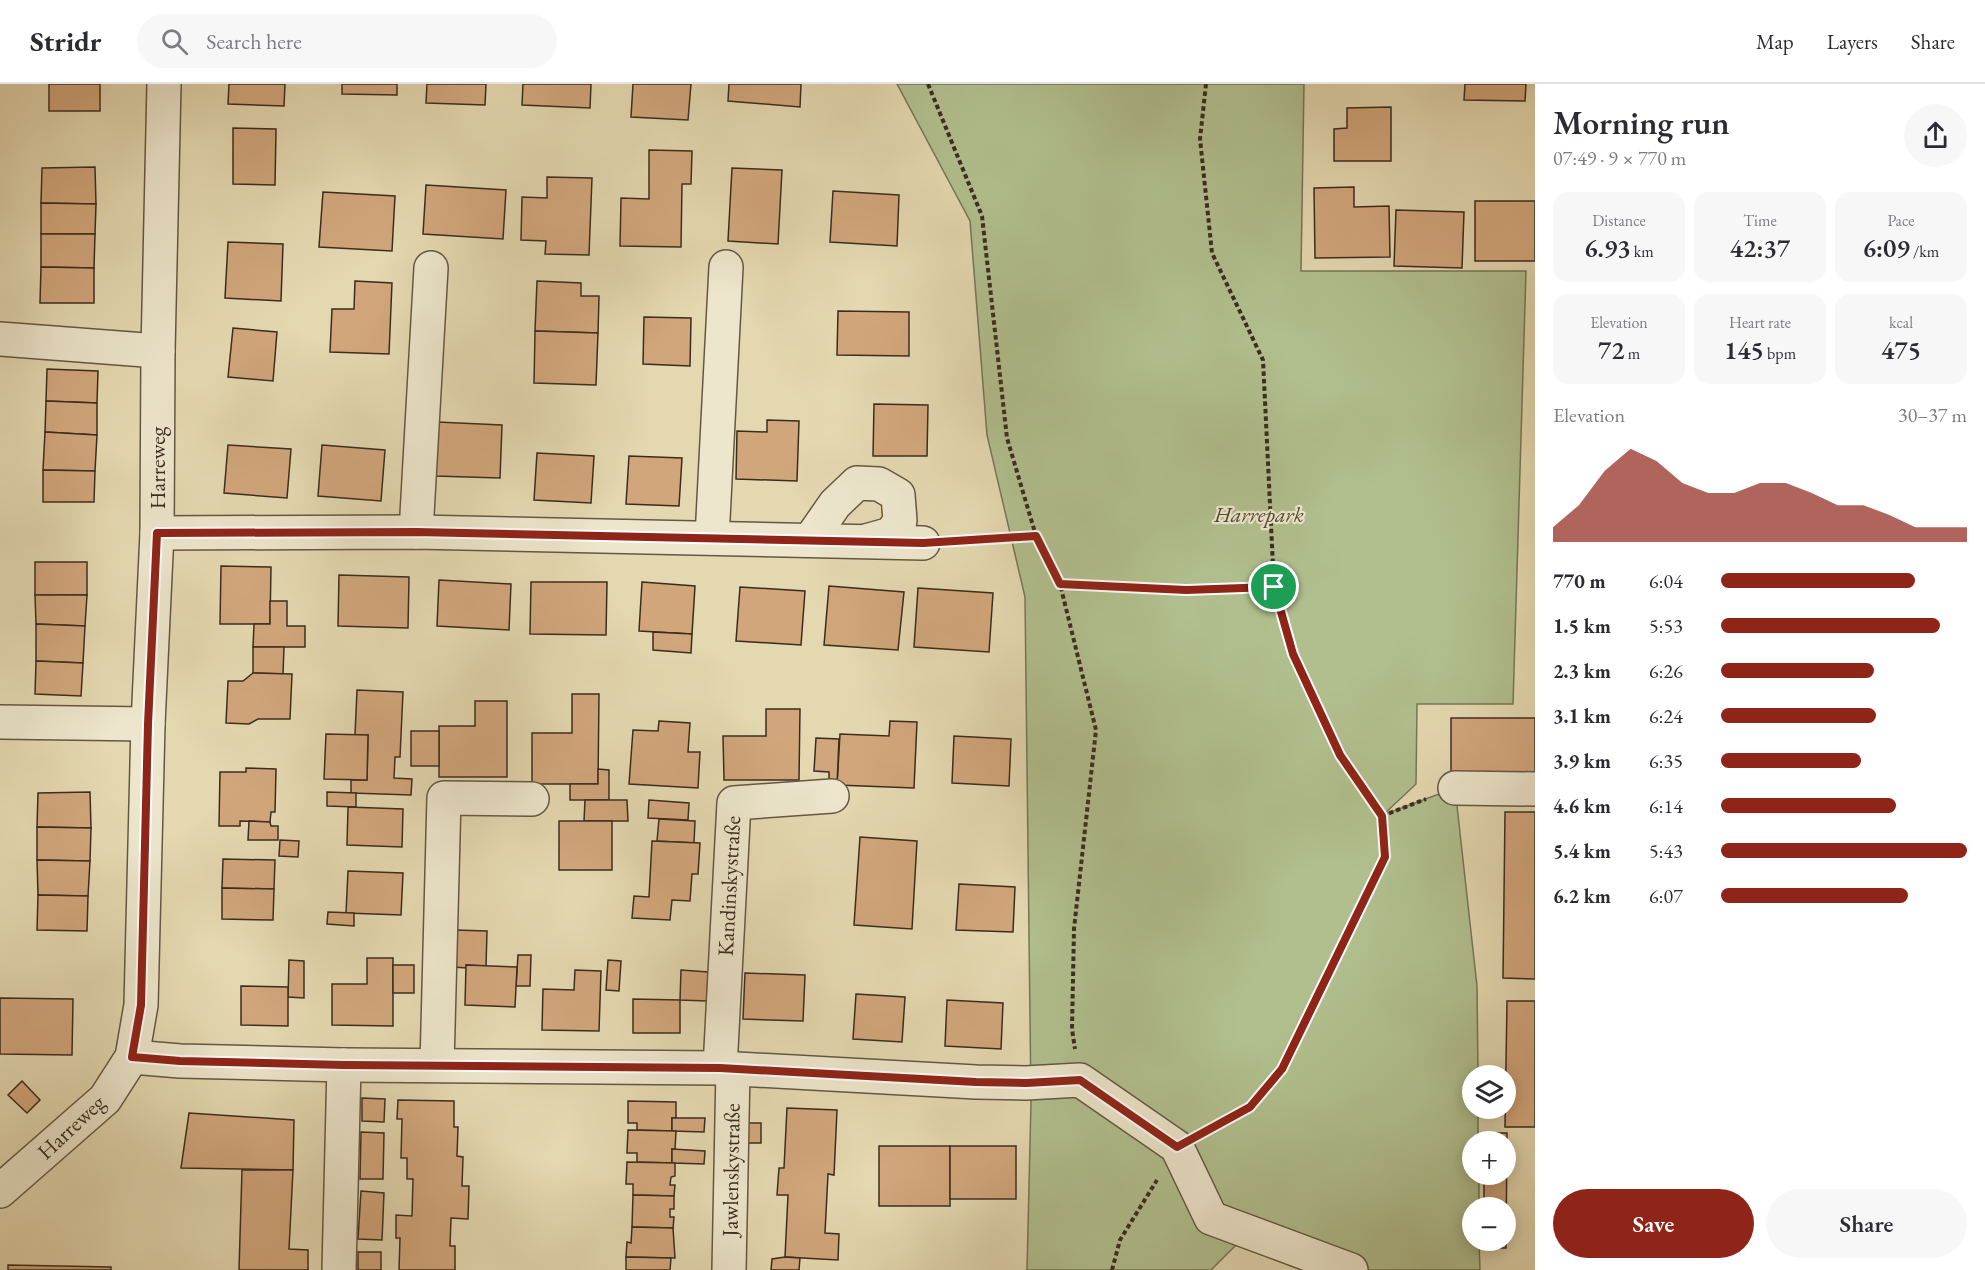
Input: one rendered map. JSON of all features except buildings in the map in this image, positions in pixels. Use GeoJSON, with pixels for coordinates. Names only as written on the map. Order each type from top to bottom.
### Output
{"type":"FeatureCollection","features":[{"type":"Feature","properties":{"kind":"street","name":"Harreweg"},"geometry":{"type":"LineString","coordinates":[[0,1191],[105,1099],[132,1057],[141,1005],[148,724],[157,533],[158,351],[164,84]]}},
{"type":"Feature","properties":{"kind":"street"},"geometry":{"type":"LineString","coordinates":[[712,538],[726,267]]}},
{"type":"Feature","properties":{"kind":"street"},"geometry":{"type":"LineString","coordinates":[[416,532],[431,268]]}},
{"type":"Feature","properties":{"kind":"street"},"geometry":{"type":"LineString","coordinates":[[0,339],[158,351]]}},
{"type":"Feature","properties":{"kind":"street"},"geometry":{"type":"LineString","coordinates":[[810,540],[834,504],[857,483],[879,484],[898,495],[900,521],[891,534],[866,541]]}},
{"type":"Feature","properties":{"kind":"street"},"geometry":{"type":"LineString","coordinates":[[157,533],[416,532],[923,543]]}},
{"type":"Feature","properties":{"kind":"street"},"geometry":{"type":"LineString","coordinates":[[0,722],[148,724]]}},
{"type":"Feature","properties":{"kind":"street"},"geometry":{"type":"LineString","coordinates":[[1455,788],[1535,789]]}},
{"type":"Feature","properties":{"kind":"street","name":"Kandinskystraße"},"geometry":{"type":"LineString","coordinates":[[727,1069],[734,803],[832,796]]}},
{"type":"Feature","properties":{"kind":"street"},"geometry":{"type":"LineString","coordinates":[[437,1065],[444,798],[532,799]]}},
{"type":"Feature","properties":{"kind":"street"},"geometry":{"type":"LineString","coordinates":[[132,1057],[180,1061],[344,1065],[727,1069],[976,1082],[1026,1083],[1080,1080],[1177,1147],[1211,1218],[1351,1270]]}},
{"type":"Feature","properties":{"kind":"street"},"geometry":{"type":"LineString","coordinates":[[339,1270],[344,1065]]}},
{"type":"Feature","properties":{"kind":"street","name":"Jawlenskystraße"},"geometry":{"type":"LineString","coordinates":[[727,1069],[729,1270]]}},
{"type":"Feature","properties":{"kind":"path"},"geometry":{"type":"LineString","coordinates":[[928,84],[982,216],[1007,438],[1036,536],[1060,584],[1096,730],[1074,929],[1072,1029],[1080,1080]]}},
{"type":"Feature","properties":{"kind":"path"},"geometry":{"type":"LineString","coordinates":[[1112,1270],[1120,1240],[1177,1147],[1250,1107],[1282,1069],[1385,857],[1382,816],[1335,745],[1293,654],[1274,587],[1263,360],[1212,253],[1200,139],[1206,84]]}},
{"type":"Feature","properties":{"kind":"path"},"geometry":{"type":"LineString","coordinates":[[923,543],[1036,536]]}},
{"type":"Feature","properties":{"kind":"path"},"geometry":{"type":"LineString","coordinates":[[1060,584],[1186,590],[1274,587]]}},
{"type":"Feature","properties":{"kind":"path"},"geometry":{"type":"LineString","coordinates":[[1382,816],[1455,788]]}},
{"type":"Feature","properties":{"kind":"green space","name":"Harrepark"},"geometry":{"type":"Polygon","coordinates":[[[897,84],[1304,84],[1301,271],[1526,271],[1513,704],[1417,704],[1416,784],[1383,815],[1455,788],[1477,986],[1478,1065],[1462,1065],[1462,1119],[1478,1119],[1478,1131],[1462,1131],[1462,1185],[1479,1185],[1479,1197],[1462,1197],[1462,1251],[1479,1251],[1480,1270],[1351,1270],[1249,1232],[1211,1270],[1027,1270],[1031,1102],[1025,597],[987,435],[970,221],[897,84]]]}},
{"type":"Feature","properties":{"kind":"route"},"geometry":{"type":"LineString","coordinates":[[416,532],[923,543],[1036,536],[1060,584],[1186,590],[1274,587],[1293,654],[1340,755],[1382,816],[1385,857],[1282,1069],[1250,1107],[1177,1147],[1080,1080],[1026,1083],[976,1082],[720,1068],[344,1065],[180,1061],[132,1057],[141,1005],[148,724],[157,533],[416,532]]}}]}
